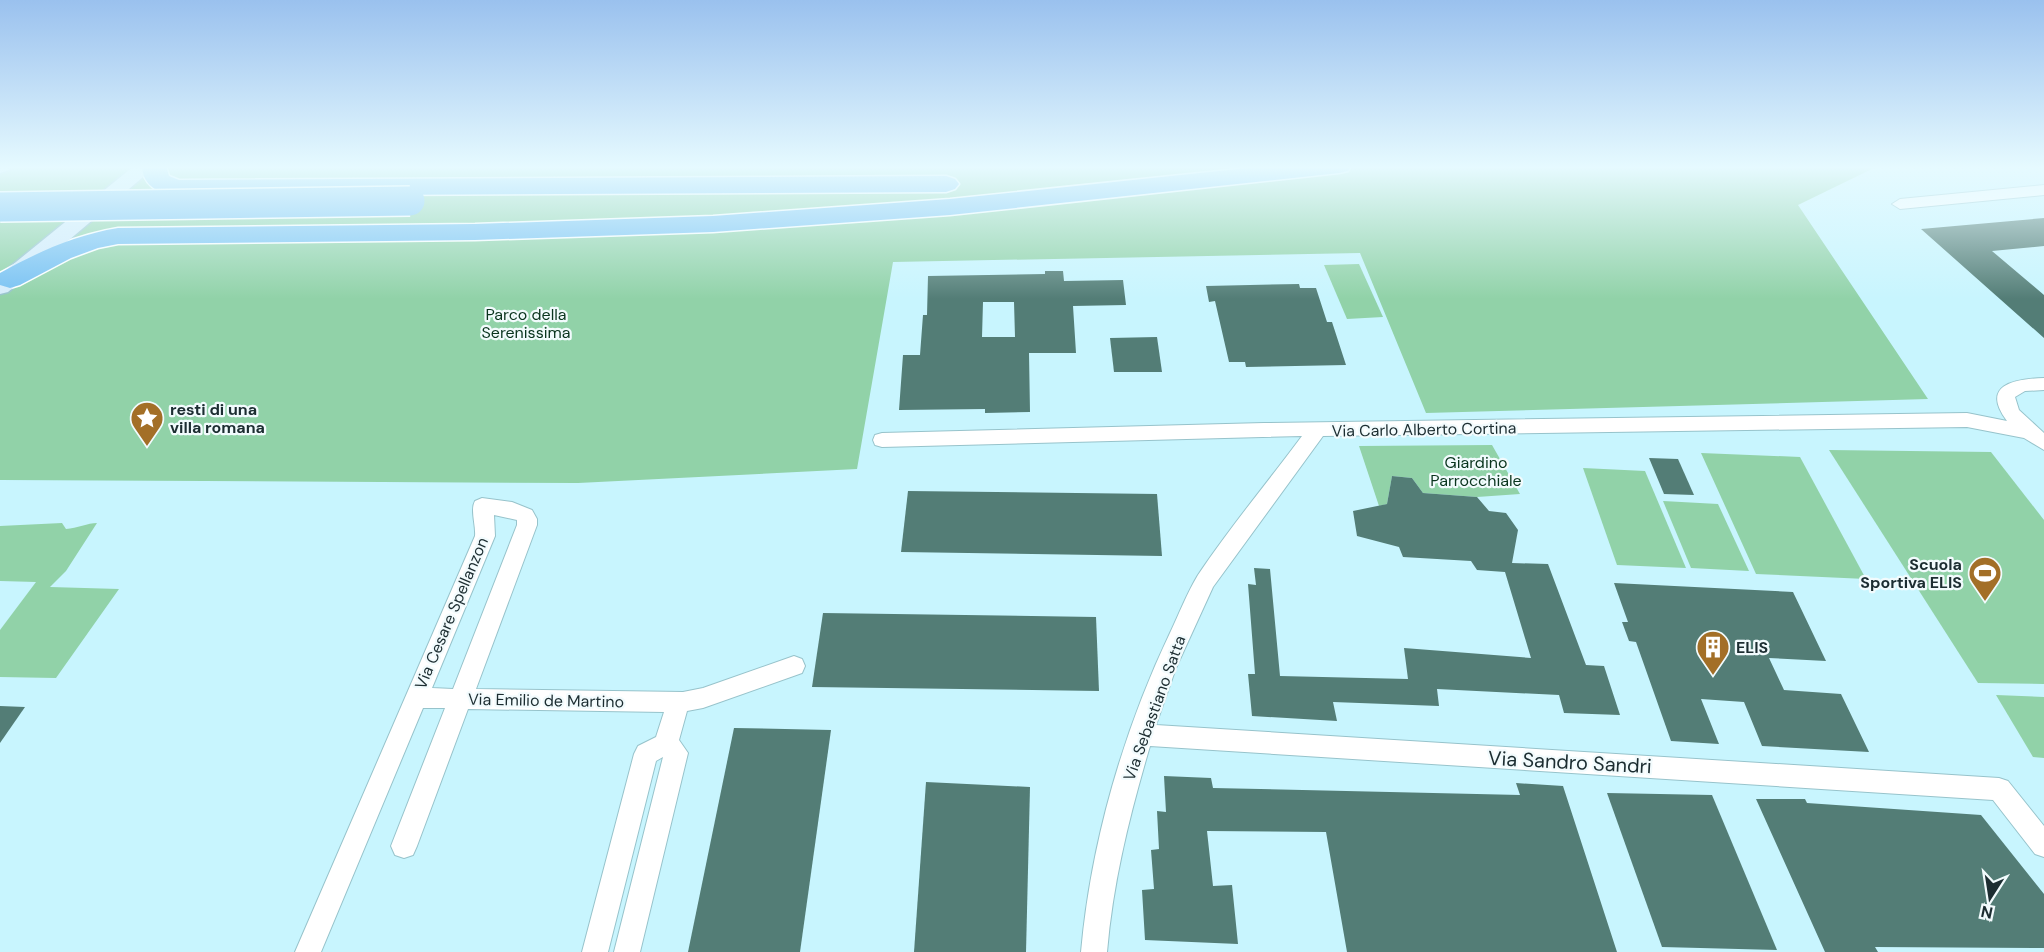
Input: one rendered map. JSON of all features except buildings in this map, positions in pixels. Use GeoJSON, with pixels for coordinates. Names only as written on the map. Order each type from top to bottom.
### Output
{"type":"FeatureCollection","features":[{"type":"Feature","properties":{"kind":"highway"},"geometry":{"type":"LineString","coordinates":[[0,223],[366,210]]}},
{"type":"Feature","properties":{"kind":"highway"},"geometry":{"type":"LineString","coordinates":[[5,283],[71,247],[101,238],[118,236],[616,229],[913,210]]}},
{"type":"Feature","properties":{"kind":"main road"},"geometry":{"type":"LineString","coordinates":[[5,283],[92,210]]}},
{"type":"Feature","properties":{"kind":"street","name":"Via Carlo Alberto Cortina"},"geometry":{"type":"LineString","coordinates":[[2044,384],[2017,386],[2006,397],[2006,405],[2016,423],[2044,443]]}},
{"type":"Feature","properties":{"kind":"street","name":"Via Carlo Alberto Cortina"},"geometry":{"type":"LineString","coordinates":[[1967,420],[1993,413],[2006,405]]}},
{"type":"Feature","properties":{"kind":"street","name":"Via Carlo Alberto Cortina"},"geometry":{"type":"LineString","coordinates":[[882,440],[1317,430],[1967,420],[2027,432]]}},
{"type":"Feature","properties":{"kind":"street","name":"Via Sebastiano Satta"},"geometry":{"type":"LineString","coordinates":[[1094,952],[1098,904],[1107,857],[1141,735],[1164,668],[1205,582],[1317,430]]}},
{"type":"Feature","properties":{"kind":"street","name":"Via Cesare Spellanzon"},"geometry":{"type":"LineString","coordinates":[[308,952],[485,536],[486,526],[482,506],[519,512],[525,515],[528,521],[404,846]]}},
{"type":"Feature","properties":{"kind":"street","name":"Via Emilio de Martino"},"geometry":{"type":"LineString","coordinates":[[415,698],[678,702],[703,698],[794,666]]}},
{"type":"Feature","properties":{"kind":"street"},"geometry":{"type":"LineString","coordinates":[[595,952],[646,754],[666,744],[678,702]]}},
{"type":"Feature","properties":{"kind":"street","name":"Via Sandro Sandri"},"geometry":{"type":"LineString","coordinates":[[1141,735],[1999,789],[2044,844]]}},
{"type":"Feature","properties":{"kind":"street"},"geometry":{"type":"LineString","coordinates":[[627,952],[676,753],[666,744]]}},
{"type":"Feature","properties":{"kind":"green space","name":"Parco della Serenissima"},"geometry":{"type":"Polygon","coordinates":[[[0,210],[1802,210],[1928,399],[1426,413],[1360,253],[893,262],[857,469],[578,483],[0,480],[0,210]]]}},
{"type":"Feature","properties":{"kind":"green space"},"geometry":{"type":"Polygon","coordinates":[[[1359,264],[1383,317],[1347,319],[1324,265],[1359,264]]]}},
{"type":"Feature","properties":{"kind":"green space","name":"Giardino Parrocchiale"},"geometry":{"type":"Polygon","coordinates":[[[1492,445],[1520,494],[1477,497],[1423,493],[1412,478],[1392,476],[1387,504],[1379,506],[1359,446],[1492,445]]]}},
{"type":"Feature","properties":{"kind":"green space","name":"Scuola Sportiva ELIS"},"geometry":{"type":"Polygon","coordinates":[[[1829,450],[1991,452],[2044,520],[2044,684],[1978,683],[1829,450]]]}},
{"type":"Feature","properties":{"kind":"green space","name":"Scuola Sportiva ELIS"},"geometry":{"type":"Polygon","coordinates":[[[1701,453],[1800,457],[1866,579],[1756,574],[1701,453]]]}},
{"type":"Feature","properties":{"kind":"green space"},"geometry":{"type":"Polygon","coordinates":[[[1583,468],[1645,471],[1686,568],[1617,565],[1583,468]]]}},
{"type":"Feature","properties":{"kind":"green space"},"geometry":{"type":"Polygon","coordinates":[[[1663,501],[1718,504],[1749,571],[1691,568],[1663,501]]]}},
{"type":"Feature","properties":{"kind":"green space"},"geometry":{"type":"Polygon","coordinates":[[[62,523],[66,529],[97,523],[66,571],[50,587],[119,589],[56,678],[0,677],[0,630],[36,582],[0,581],[0,526],[62,523]]]}},
{"type":"Feature","properties":{"kind":"green space"},"geometry":{"type":"Polygon","coordinates":[[[1996,695],[2044,697],[2044,758],[2033,757],[1996,695]]]}},
{"type":"Feature","properties":{"kind":"place","name":"resti di una villa romana"},"geometry":{"type":"Point","coordinates":[147,447]}},
{"type":"Feature","properties":{"kind":"place","name":"Scuola Sportiva ELIS"},"geometry":{"type":"Point","coordinates":[1985,602]}},
{"type":"Feature","properties":{"kind":"place","name":"ELIS"},"geometry":{"type":"Point","coordinates":[1713,676]}}]}
